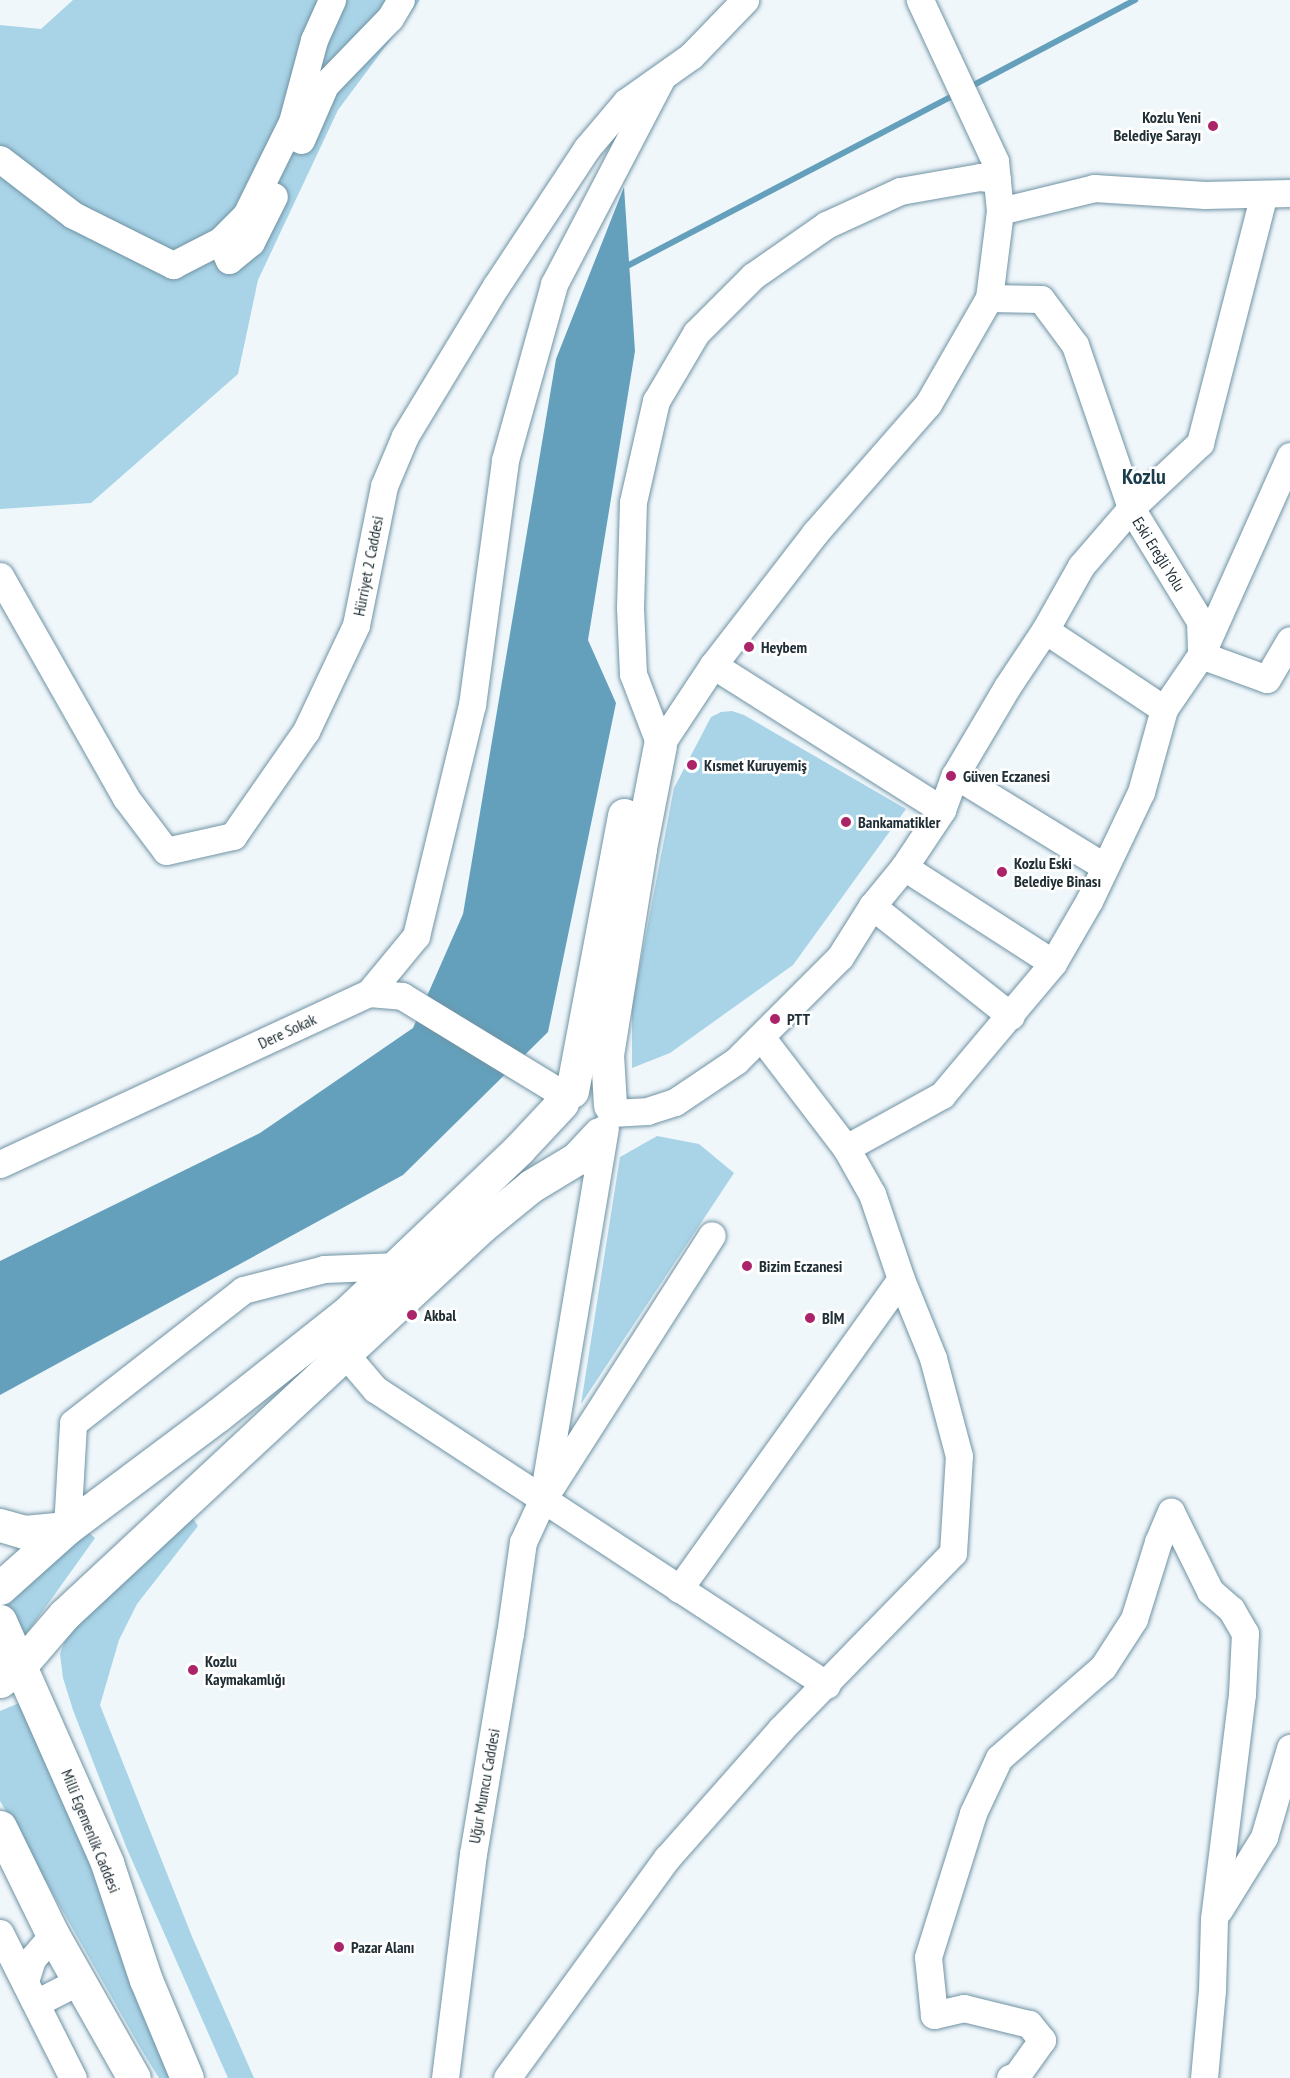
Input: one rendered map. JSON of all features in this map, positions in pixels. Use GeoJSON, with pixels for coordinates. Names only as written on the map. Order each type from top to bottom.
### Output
{"type":"FeatureCollection","features":[{"type":"Feature","properties":{"kind":"highway"},"geometry":{"type":"LineString","coordinates":[[660,745],[640,848],[607,1055],[606,1120],[584,1138],[569,1132],[561,1119],[587,1018],[611,877],[628,795],[644,763],[660,745]]}},
{"type":"Feature","properties":{"kind":"highway"},"geometry":{"type":"LineString","coordinates":[[0,1588],[67,1528],[218,1415],[348,1312],[399,1266],[519,1149],[567,1096],[579,1088],[595,1088],[607,1098],[606,1120],[576,1159],[531,1186],[482,1226],[64,1615],[10,1674]]}},
{"type":"Feature","properties":{"kind":"highway"},"geometry":{"type":"LineString","coordinates":[[0,1525],[24,1532],[67,1528]]}},
{"type":"Feature","properties":{"kind":"highway"},"geometry":{"type":"LineString","coordinates":[[36,1699],[45,1653],[64,1615]]}},
{"type":"Feature","properties":{"kind":"highway","name":"Milli Egemenlik Caddesi"},"geometry":{"type":"LineString","coordinates":[[0,1622],[10,1674],[36,1699],[107,1863],[146,1980],[187,2078]]}},
{"type":"Feature","properties":{"kind":"highway"},"geometry":{"type":"LineString","coordinates":[[0,1827],[53,1935],[134,2078]]}},
{"type":"Feature","properties":{"kind":"street"},"geometry":{"type":"LineString","coordinates":[[0,159],[73,215],[173,265],[220,241],[246,215],[292,122],[314,40],[332,0]]}},
{"type":"Feature","properties":{"kind":"street"},"geometry":{"type":"LineString","coordinates":[[220,241],[229,260],[251,242],[325,85],[390,18],[401,0]]}},
{"type":"Feature","properties":{"kind":"street","name":"Hürriyet 2 Caddesi"},"geometry":{"type":"LineString","coordinates":[[0,576],[126,798],[165,850],[233,836],[306,731],[356,625],[384,486],[405,436],[496,286],[587,148],[626,102],[662,79],[691,56],[746,0]]}},
{"type":"Feature","properties":{"kind":"street"},"geometry":{"type":"LineString","coordinates":[[660,745],[713,665],[815,532],[928,404],[989,298],[1000,211],[996,170],[923,3]]}},
{"type":"Feature","properties":{"kind":"street"},"geometry":{"type":"LineString","coordinates":[[369,993],[416,936],[472,705],[505,460],[554,284],[662,79]]}},
{"type":"Feature","properties":{"kind":"street"},"geometry":{"type":"LineString","coordinates":[[660,745],[633,674],[630,608],[633,502],[656,401],[696,333],[753,276],[826,225],[900,191],[968,178],[996,170]]}},
{"type":"Feature","properties":{"kind":"street"},"geometry":{"type":"LineString","coordinates":[[543,1499],[606,1120],[675,1102],[736,1061],[840,957],[872,906],[904,867],[942,810],[955,775],[1007,687],[1045,630],[1081,566],[1131,508],[1200,443],[1277,194],[1205,195],[1094,188],[1000,211]]}},
{"type":"Feature","properties":{"kind":"street","name":"Eski Ereğli Yolu"},"geometry":{"type":"LineString","coordinates":[[989,298],[1041,299],[1075,345],[1131,508],[1200,621],[1202,655]]}},
{"type":"Feature","properties":{"kind":"street"},"geometry":{"type":"LineString","coordinates":[[846,1148],[942,1095],[1011,1017],[1053,963],[1106,867],[1141,792],[1164,709],[1202,655],[1290,456]]}},
{"type":"Feature","properties":{"kind":"street"},"geometry":{"type":"LineString","coordinates":[[1045,630],[1164,709]]}},
{"type":"Feature","properties":{"kind":"street"},"geometry":{"type":"LineString","coordinates":[[1202,655],[1268,679],[1290,640]]}},
{"type":"Feature","properties":{"kind":"street"},"geometry":{"type":"LineString","coordinates":[[713,665],[942,810]]}},
{"type":"Feature","properties":{"kind":"street"},"geometry":{"type":"LineString","coordinates":[[955,775],[1106,867]]}},
{"type":"Feature","properties":{"kind":"street"},"geometry":{"type":"LineString","coordinates":[[904,867],[1053,963]]}},
{"type":"Feature","properties":{"kind":"street"},"geometry":{"type":"LineString","coordinates":[[872,906],[1011,1017]]}},
{"type":"Feature","properties":{"kind":"street"},"geometry":{"type":"LineString","coordinates":[[369,993],[402,996],[567,1096]]}},
{"type":"Feature","properties":{"kind":"street","name":"Dere Sokak"},"geometry":{"type":"LineString","coordinates":[[0,1164],[369,993]]}},
{"type":"Feature","properties":{"kind":"street"},"geometry":{"type":"LineString","coordinates":[[507,2078],[668,1858],[781,1729],[827,1685],[953,1553],[959,1456],[933,1358],[901,1279],[873,1194],[846,1148],[761,1037]]}},
{"type":"Feature","properties":{"kind":"street"},"geometry":{"type":"LineString","coordinates":[[543,1499],[712,1234]]}},
{"type":"Feature","properties":{"kind":"street"},"geometry":{"type":"LineString","coordinates":[[67,1528],[73,1423],[243,1290],[324,1269],[399,1266]]}},
{"type":"Feature","properties":{"kind":"street"},"geometry":{"type":"LineString","coordinates":[[679,1589],[901,1279]]}},
{"type":"Feature","properties":{"kind":"street"},"geometry":{"type":"LineString","coordinates":[[346,1355],[375,1389],[827,1685]]}},
{"type":"Feature","properties":{"kind":"street","name":"Uğur Mumcu Caddesi"},"geometry":{"type":"LineString","coordinates":[[445,2078],[471,1864],[508,1646],[522,1542],[543,1499]]}},
{"type":"Feature","properties":{"kind":"street"},"geometry":{"type":"LineString","coordinates":[[1010,2078],[1017,2075],[1042,2040],[1029,2024],[964,2008],[934,2015],[928,1957],[973,1813],[999,1758],[1103,1667],[1134,1619],[1158,1542],[1172,1512],[1210,1591],[1231,1609],[1245,1633],[1242,1694],[1214,1919],[1212,1990],[1204,2078]]}},
{"type":"Feature","properties":{"kind":"street"},"geometry":{"type":"LineString","coordinates":[[1214,1919],[1264,1837],[1290,1748]]}},
{"type":"Feature","properties":{"kind":"street"},"geometry":{"type":"LineString","coordinates":[[0,1934],[73,2078]]}},
{"type":"Feature","properties":{"kind":"street"},"geometry":{"type":"LineString","coordinates":[[30,1992],[32,1959],[53,1935]]}},
{"type":"Feature","properties":{"kind":"street"},"geometry":{"type":"LineString","coordinates":[[30,1992],[79,1981]]}},
{"type":"Feature","properties":{"kind":"shaded area"},"geometry":{"type":"Polygon","coordinates":[[[73,0],[420,0],[338,110],[258,280],[238,374],[91,503],[0,509],[0,25],[41,29],[73,0]]]}},
{"type":"Feature","properties":{"kind":"shaded area"},"geometry":{"type":"Polygon","coordinates":[[[624,187],[635,351],[588,640],[616,703],[548,1032],[403,1175],[0,1395],[0,1261],[260,1133],[413,1028],[463,914],[556,359],[624,187]]]}},
{"type":"Feature","properties":{"kind":"shaded area"},"geometry":{"type":"Polygon","coordinates":[[[732,711],[744,715],[906,809],[793,965],[670,1053],[632,1068],[632,1007],[674,788],[711,717],[721,712],[732,711]]]}},
{"type":"Feature","properties":{"kind":"shaded area"},"geometry":{"type":"Polygon","coordinates":[[[657,1136],[699,1144],[734,1173],[581,1404],[620,1157],[657,1136]]]}},
{"type":"Feature","properties":{"kind":"shaded area"},"geometry":{"type":"Polygon","coordinates":[[[190,1514],[198,1526],[137,1604],[119,1640],[100,1705],[193,1939],[254,2078],[228,2078],[127,1849],[73,1710],[63,1678],[60,1654],[68,1632],[190,1514]]]}},
{"type":"Feature","properties":{"kind":"shaded area"},"geometry":{"type":"Polygon","coordinates":[[[87,1531],[95,1538],[25,1636],[8,1605],[87,1531]]]}},
{"type":"Feature","properties":{"kind":"shaded area"},"geometry":{"type":"Polygon","coordinates":[[[24,1701],[67,1804],[171,2078],[159,2078],[144,2054],[0,1801],[0,1711],[24,1701]]]}},
{"type":"Feature","properties":{"kind":"waterway"},"geometry":{"type":"LineString","coordinates":[[968,88],[1135,0]]}},
{"type":"Feature","properties":{"kind":"waterway"},"geometry":{"type":"LineString","coordinates":[[629,265],[956,94]]}},
{"type":"Feature","properties":{"kind":"place","name":"Kozlu Yeni Belediye Sarayı"},"geometry":{"type":"Point","coordinates":[1213,126]}},
{"type":"Feature","properties":{"kind":"place","name":"Heybem"},"geometry":{"type":"Point","coordinates":[749,647]}},
{"type":"Feature","properties":{"kind":"place","name":"Kısmet Kuruyemiş"},"geometry":{"type":"Point","coordinates":[692,765]}},
{"type":"Feature","properties":{"kind":"place","name":"Güven Eczanesi"},"geometry":{"type":"Point","coordinates":[951,776]}},
{"type":"Feature","properties":{"kind":"place","name":"Bankamatikler"},"geometry":{"type":"Point","coordinates":[846,822]}},
{"type":"Feature","properties":{"kind":"place","name":"Kozlu Eski Belediye Binası"},"geometry":{"type":"Point","coordinates":[1002,872]}},
{"type":"Feature","properties":{"kind":"place","name":"PTT"},"geometry":{"type":"Point","coordinates":[775,1019]}},
{"type":"Feature","properties":{"kind":"place","name":"Bizim Eczanesi"},"geometry":{"type":"Point","coordinates":[747,1266]}},
{"type":"Feature","properties":{"kind":"place","name":"Akbal"},"geometry":{"type":"Point","coordinates":[412,1315]}},
{"type":"Feature","properties":{"kind":"place","name":"BİM"},"geometry":{"type":"Point","coordinates":[810,1318]}},
{"type":"Feature","properties":{"kind":"place","name":"Kozlu Kaymakamlığı"},"geometry":{"type":"Point","coordinates":[193,1670]}},
{"type":"Feature","properties":{"kind":"place","name":"Pazar Alanı"},"geometry":{"type":"Point","coordinates":[339,1947]}},
{"type":"Feature","properties":{"kind":"district","name":"Kozlu"},"geometry":{"type":"Point","coordinates":[1144,477]}}]}
